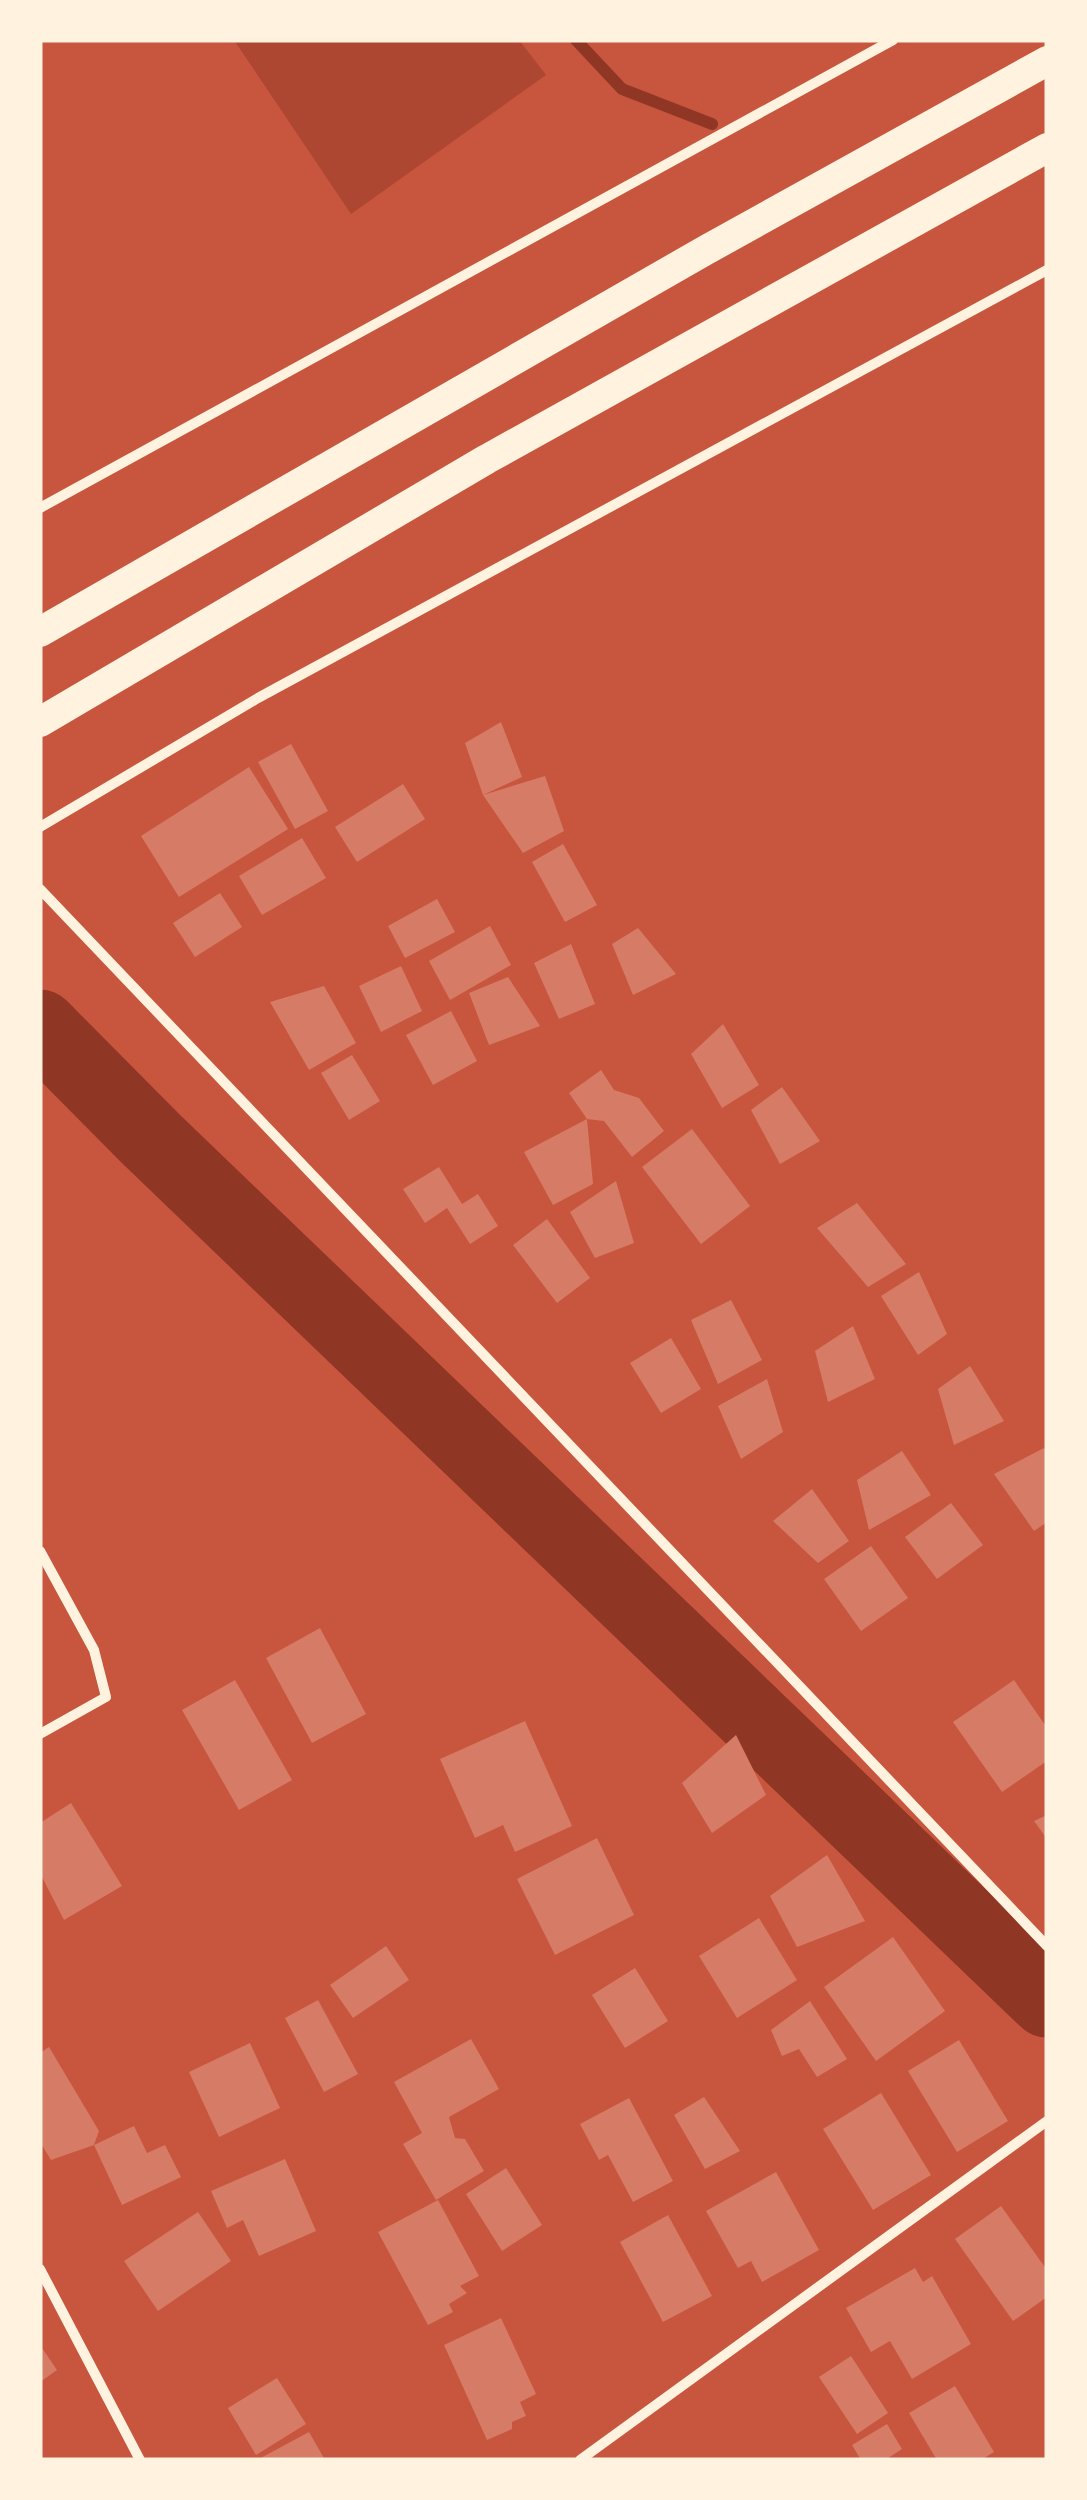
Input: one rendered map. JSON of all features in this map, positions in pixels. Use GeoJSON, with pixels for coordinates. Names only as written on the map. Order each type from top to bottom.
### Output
{"type":"FeatureCollection","features":[{"type":"Feature","properties":{"kind":"highway"},"geometry":{"type":"LineString","coordinates":[[40,632],[706,250],[1047,62]]}},
{"type":"Feature","properties":{"kind":"highway"},"geometry":{"type":"LineString","coordinates":[[40,722],[487,460],[1047,148]]}},
{"type":"Feature","properties":{"kind":"street"},"geometry":{"type":"LineString","coordinates":[[40,508],[893,40]]}},
{"type":"Feature","properties":{"kind":"street"},"geometry":{"type":"LineString","coordinates":[[40,828],[258,698],[1047,270]]}},
{"type":"Feature","properties":{"kind":"street"},"geometry":{"type":"LineString","coordinates":[[40,888],[1047,1946]]}},
{"type":"Feature","properties":{"kind":"street"},"geometry":{"type":"LineString","coordinates":[[40,1551],[94,1650],[106,1697],[40,1734]]}},
{"type":"Feature","properties":{"kind":"street"},"geometry":{"type":"LineString","coordinates":[[580,2460],[1047,2120]]}},
{"type":"Feature","properties":{"kind":"street"},"geometry":{"type":"LineString","coordinates":[[40,2269],[137,2459]]}},
{"type":"Feature","properties":{"kind":"shaded area"},"geometry":{"type":"Polygon","coordinates":[[[234,40],[519,40],[546,75],[351,214],[234,40]]]}},
{"type":"Feature","properties":{"kind":"building"},"geometry":{"type":"Polygon","coordinates":[[[501,722],[522,777],[483,795],[465,743],[501,722]]]}},
{"type":"Feature","properties":{"kind":"building"},"geometry":{"type":"Polygon","coordinates":[[[291,744],[328,811],[295,829],[258,762],[291,744]]]}},
{"type":"Feature","properties":{"kind":"building"},"geometry":{"type":"Polygon","coordinates":[[[249,767],[288,829],[179,897],[141,836],[249,767]]]}},
{"type":"Feature","properties":{"kind":"building"},"geometry":{"type":"Polygon","coordinates":[[[545,776],[564,831],[523,853],[483,795],[545,776]]]}},
{"type":"Feature","properties":{"kind":"building"},"geometry":{"type":"Polygon","coordinates":[[[403,784],[425,819],[357,862],[335,827],[403,784]]]}},
{"type":"Feature","properties":{"kind":"building"},"geometry":{"type":"Polygon","coordinates":[[[302,838],[326,878],[262,915],[239,876],[302,838]]]}},
{"type":"Feature","properties":{"kind":"building"},"geometry":{"type":"Polygon","coordinates":[[[563,844],[597,905],[565,922],[532,862],[563,844]]]}},
{"type":"Feature","properties":{"kind":"building"},"geometry":{"type":"Polygon","coordinates":[[[220,893],[242,927],[195,957],[173,923],[220,893]]]}},
{"type":"Feature","properties":{"kind":"building"},"geometry":{"type":"Polygon","coordinates":[[[437,899],[455,932],[405,958],[388,926],[437,899]]]}},
{"type":"Feature","properties":{"kind":"building"},"geometry":{"type":"Polygon","coordinates":[[[490,926],[511,965],[450,1000],[429,961],[490,926]]]}},
{"type":"Feature","properties":{"kind":"building"},"geometry":{"type":"Polygon","coordinates":[[[638,928],[676,974],[633,995],[612,944],[638,928]]]}},
{"type":"Feature","properties":{"kind":"building"},"geometry":{"type":"Polygon","coordinates":[[[571,944],[595,1004],[559,1019],[534,963],[571,944]]]}},
{"type":"Feature","properties":{"kind":"building"},"geometry":{"type":"Polygon","coordinates":[[[401,966],[422,1011],[381,1032],[359,986],[401,966]]]}},
{"type":"Feature","properties":{"kind":"building"},"geometry":{"type":"Polygon","coordinates":[[[508,977],[540,1026],[489,1045],[469,993],[508,977]]]}},
{"type":"Feature","properties":{"kind":"building"},"geometry":{"type":"Polygon","coordinates":[[[324,986],[356,1043],[309,1070],[270,1002],[324,986]]]}},
{"type":"Feature","properties":{"kind":"building"},"geometry":{"type":"Polygon","coordinates":[[[451,1011],[477,1061],[433,1085],[406,1035],[451,1011]]]}},
{"type":"Feature","properties":{"kind":"building"},"geometry":{"type":"Polygon","coordinates":[[[723,1024],[759,1085],[722,1108],[691,1054],[723,1024]]]}},
{"type":"Feature","properties":{"kind":"building"},"geometry":{"type":"Polygon","coordinates":[[[352,1055],[380,1101],[349,1120],[321,1073],[352,1055]]]}},
{"type":"Feature","properties":{"kind":"building"},"geometry":{"type":"Polygon","coordinates":[[[601,1070],[614,1090],[639,1098],[664,1131],[632,1157],[604,1121],[587,1119],[569,1093],[601,1070]]]}},
{"type":"Feature","properties":{"kind":"building"},"geometry":{"type":"Polygon","coordinates":[[[782,1087],[820,1141],[780,1164],[751,1110],[782,1087]]]}},
{"type":"Feature","properties":{"kind":"building"},"geometry":{"type":"Polygon","coordinates":[[[587,1119],[593,1184],[553,1205],[524,1152],[587,1119]]]}},
{"type":"Feature","properties":{"kind":"building"},"geometry":{"type":"Polygon","coordinates":[[[692,1129],[750,1206],[701,1244],[642,1167],[692,1129]]]}},
{"type":"Feature","properties":{"kind":"building"},"geometry":{"type":"Polygon","coordinates":[[[439,1167],[462,1204],[478,1194],[498,1226],[470,1244],[447,1208],[425,1223],[403,1189],[439,1167]]]}},
{"type":"Feature","properties":{"kind":"building"},"geometry":{"type":"Polygon","coordinates":[[[616,1181],[634,1243],[595,1258],[570,1212],[616,1181]]]}},
{"type":"Feature","properties":{"kind":"building"},"geometry":{"type":"Polygon","coordinates":[[[857,1203],[906,1264],[868,1287],[817,1228],[857,1203]]]}},
{"type":"Feature","properties":{"kind":"building"},"geometry":{"type":"Polygon","coordinates":[[[547,1219],[590,1278],[557,1303],[513,1245],[547,1219]]]}},
{"type":"Feature","properties":{"kind":"building"},"geometry":{"type":"Polygon","coordinates":[[[919,1272],[947,1334],[918,1355],[881,1296],[919,1272]]]}},
{"type":"Feature","properties":{"kind":"building"},"geometry":{"type":"Polygon","coordinates":[[[731,1300],[762,1360],[718,1384],[691,1320],[731,1300]]]}},
{"type":"Feature","properties":{"kind":"building"},"geometry":{"type":"Polygon","coordinates":[[[853,1326],[875,1379],[828,1402],[815,1351],[853,1326]]]}},
{"type":"Feature","properties":{"kind":"building"},"geometry":{"type":"Polygon","coordinates":[[[671,1338],[701,1389],[661,1413],[630,1363],[671,1338]]]}},
{"type":"Feature","properties":{"kind":"building"},"geometry":{"type":"Polygon","coordinates":[[[970,1366],[1004,1421],[954,1445],[938,1389],[970,1366]]]}},
{"type":"Feature","properties":{"kind":"building"},"geometry":{"type":"Polygon","coordinates":[[[767,1379],[783,1432],[741,1459],[718,1406],[767,1379]]]}},
{"type":"Feature","properties":{"kind":"building"},"geometry":{"type":"Polygon","coordinates":[[[1044,1448],[1047,1522],[1034,1531],[994,1474],[1044,1448]]]}},
{"type":"Feature","properties":{"kind":"building"},"geometry":{"type":"Polygon","coordinates":[[[902,1451],[931,1495],[869,1530],[857,1480],[902,1451]]]}},
{"type":"Feature","properties":{"kind":"building"},"geometry":{"type":"Polygon","coordinates":[[[812,1489],[849,1541],[818,1563],[773,1521],[812,1489]]]}},
{"type":"Feature","properties":{"kind":"building"},"geometry":{"type":"Polygon","coordinates":[[[951,1503],[983,1545],[937,1579],[905,1537],[951,1503]]]}},
{"type":"Feature","properties":{"kind":"building"},"geometry":{"type":"Polygon","coordinates":[[[871,1546],[908,1598],[861,1631],[824,1579],[871,1546]]]}},
{"type":"Feature","properties":{"kind":"building"},"geometry":{"type":"Polygon","coordinates":[[[320,1628],[366,1714],[312,1743],[266,1658],[320,1628]]]}},
{"type":"Feature","properties":{"kind":"building"},"geometry":{"type":"Polygon","coordinates":[[[235,1680],[292,1780],[239,1810],[182,1710],[235,1680]]]}},
{"type":"Feature","properties":{"kind":"building"},"geometry":{"type":"Polygon","coordinates":[[[1014,1680],[1047,1728],[1047,1761],[1002,1792],[953,1722],[1014,1680]]]}},
{"type":"Feature","properties":{"kind":"building"},"geometry":{"type":"Polygon","coordinates":[[[525,1721],[572,1826],[515,1852],[503,1825],[475,1838],[440,1759],[525,1721]]]}},
{"type":"Feature","properties":{"kind":"building"},"geometry":{"type":"Polygon","coordinates":[[[736,1735],[766,1795],[712,1833],[682,1783],[736,1735]]]}},
{"type":"Feature","properties":{"kind":"building"},"geometry":{"type":"Polygon","coordinates":[[[71,1803],[122,1886],[64,1920],[40,1873],[40,1823],[71,1803]]]}},
{"type":"Feature","properties":{"kind":"building"},"geometry":{"type":"Polygon","coordinates":[[[1047,1815],[1047,1839],[1034,1821],[1047,1815]]]}},
{"type":"Feature","properties":{"kind":"building"},"geometry":{"type":"Polygon","coordinates":[[[597,1838],[634,1915],[555,1955],[517,1879],[597,1838]]]}},
{"type":"Feature","properties":{"kind":"building"},"geometry":{"type":"Polygon","coordinates":[[[827,1855],[865,1921],[797,1947],[770,1896],[827,1855]]]}},
{"type":"Feature","properties":{"kind":"building"},"geometry":{"type":"Polygon","coordinates":[[[759,1918],[797,1980],[737,2018],[699,1956],[759,1918]]]}},
{"type":"Feature","properties":{"kind":"building"},"geometry":{"type":"Polygon","coordinates":[[[893,1937],[945,2011],[876,2061],[824,1987],[893,1937]]]}},
{"type":"Feature","properties":{"kind":"building"},"geometry":{"type":"Polygon","coordinates":[[[386,1946],[409,1980],[353,2018],[330,1985],[386,1946]]]}},
{"type":"Feature","properties":{"kind":"building"},"geometry":{"type":"Polygon","coordinates":[[[635,1968],[668,2021],[625,2048],[592,1995],[635,1968]]]}},
{"type":"Feature","properties":{"kind":"building"},"geometry":{"type":"Polygon","coordinates":[[[318,2000],[358,2074],[324,2092],[285,2018],[318,2000]]]}},
{"type":"Feature","properties":{"kind":"building"},"geometry":{"type":"Polygon","coordinates":[[[810,2001],[847,2059],[817,2077],[799,2049],[782,2056],[771,2030],[810,2001]]]}},
{"type":"Feature","properties":{"kind":"building"},"geometry":{"type":"Polygon","coordinates":[[[471,2039],[499,2089],[449,2117],[455,2138],[465,2139],[484,2171],[436,2200],[403,2144],[422,2133],[394,2082],[471,2039]]]}},
{"type":"Feature","properties":{"kind":"building"},"geometry":{"type":"Polygon","coordinates":[[[959,2040],[1008,2121],[957,2152],[908,2071],[959,2040]]]}},
{"type":"Feature","properties":{"kind":"building"},"geometry":{"type":"Polygon","coordinates":[[[250,2043],[280,2108],[219,2137],[189,2072],[250,2043]]]}},
{"type":"Feature","properties":{"kind":"building"},"geometry":{"type":"Polygon","coordinates":[[[49,2047],[99,2131],[94,2145],[51,2160],[40,2142],[40,2053],[49,2047]]]}},
{"type":"Feature","properties":{"kind":"building"},"geometry":{"type":"Polygon","coordinates":[[[881,2093],[931,2175],[873,2210],[823,2129],[881,2093]]]}},
{"type":"Feature","properties":{"kind":"building"},"geometry":{"type":"Polygon","coordinates":[[[704,2097],[740,2151],[705,2169],[674,2115],[704,2097]]]}},
{"type":"Feature","properties":{"kind":"building"},"geometry":{"type":"Polygon","coordinates":[[[629,2098],[673,2181],[633,2202],[608,2155],[599,2160],[580,2124],[629,2098]]]}},
{"type":"Feature","properties":{"kind":"building"},"geometry":{"type":"Polygon","coordinates":[[[134,2126],[147,2153],[165,2145],[181,2177],[122,2205],[94,2145],[134,2126]]]}},
{"type":"Feature","properties":{"kind":"building"},"geometry":{"type":"Polygon","coordinates":[[[285,2159],[316,2231],[259,2256],[243,2220],[227,2228],[211,2191],[285,2159]]]}},
{"type":"Feature","properties":{"kind":"building"},"geometry":{"type":"Polygon","coordinates":[[[506,2168],[542,2225],[502,2251],[466,2194],[506,2168]]]}},
{"type":"Feature","properties":{"kind":"building"},"geometry":{"type":"Polygon","coordinates":[[[776,2172],[819,2250],[762,2282],[751,2261],[738,2268],[706,2211],[776,2172]]]}},
{"type":"Feature","properties":{"kind":"building"},"geometry":{"type":"Polygon","coordinates":[[[438,2200],[479,2276],[460,2286],[467,2293],[449,2304],[453,2312],[428,2325],[378,2232],[438,2200]]]}},
{"type":"Feature","properties":{"kind":"building"},"geometry":{"type":"Polygon","coordinates":[[[1001,2206],[1047,2270],[1047,2297],[1013,2321],[955,2239],[1001,2206]]]}},
{"type":"Feature","properties":{"kind":"building"},"geometry":{"type":"Polygon","coordinates":[[[198,2212],[231,2261],[158,2311],[124,2261],[198,2212]]]}},
{"type":"Feature","properties":{"kind":"building"},"geometry":{"type":"Polygon","coordinates":[[[668,2215],[712,2296],[663,2322],[620,2242],[668,2215]]]}},
{"type":"Feature","properties":{"kind":"building"},"geometry":{"type":"Polygon","coordinates":[[[915,2268],[923,2282],[932,2276],[971,2344],[912,2379],[890,2341],[871,2352],[846,2308],[915,2268]]]}},
{"type":"Feature","properties":{"kind":"building"},"geometry":{"type":"Polygon","coordinates":[[[501,2318],[536,2394],[520,2402],[526,2416],[512,2422],[512,2429],[487,2440],[444,2345],[501,2318]]]}},
{"type":"Feature","properties":{"kind":"building"},"geometry":{"type":"Polygon","coordinates":[[[40,2345],[57,2370],[40,2382],[40,2345]]]}},
{"type":"Feature","properties":{"kind":"building"},"geometry":{"type":"Polygon","coordinates":[[[851,2356],[888,2413],[857,2434],[819,2377],[851,2356]]]}},
{"type":"Feature","properties":{"kind":"building"},"geometry":{"type":"Polygon","coordinates":[[[277,2378],[306,2424],[256,2455],[228,2408],[277,2378]]]}},
{"type":"Feature","properties":{"kind":"building"},"geometry":{"type":"Polygon","coordinates":[[[955,2386],[994,2452],[981,2460],[937,2460],[909,2413],[955,2386]]]}},
{"type":"Feature","properties":{"kind":"building"},"geometry":{"type":"Polygon","coordinates":[[[887,2424],[902,2449],[885,2460],[861,2460],[852,2445],[887,2424]]]}},
{"type":"Feature","properties":{"kind":"building"},"geometry":{"type":"Polygon","coordinates":[[[309,2432],[325,2460],[257,2460],[309,2432]]]}},
{"type":"Feature","properties":{"kind":"waterway"},"geometry":{"type":"LineString","coordinates":[[576,40],[622,89],[712,124]]}},
{"type":"Feature","properties":{"kind":"waterway"},"geometry":{"type":"LineString","coordinates":[[40,1027],[151,1139],[1047,2000]]}}]}
